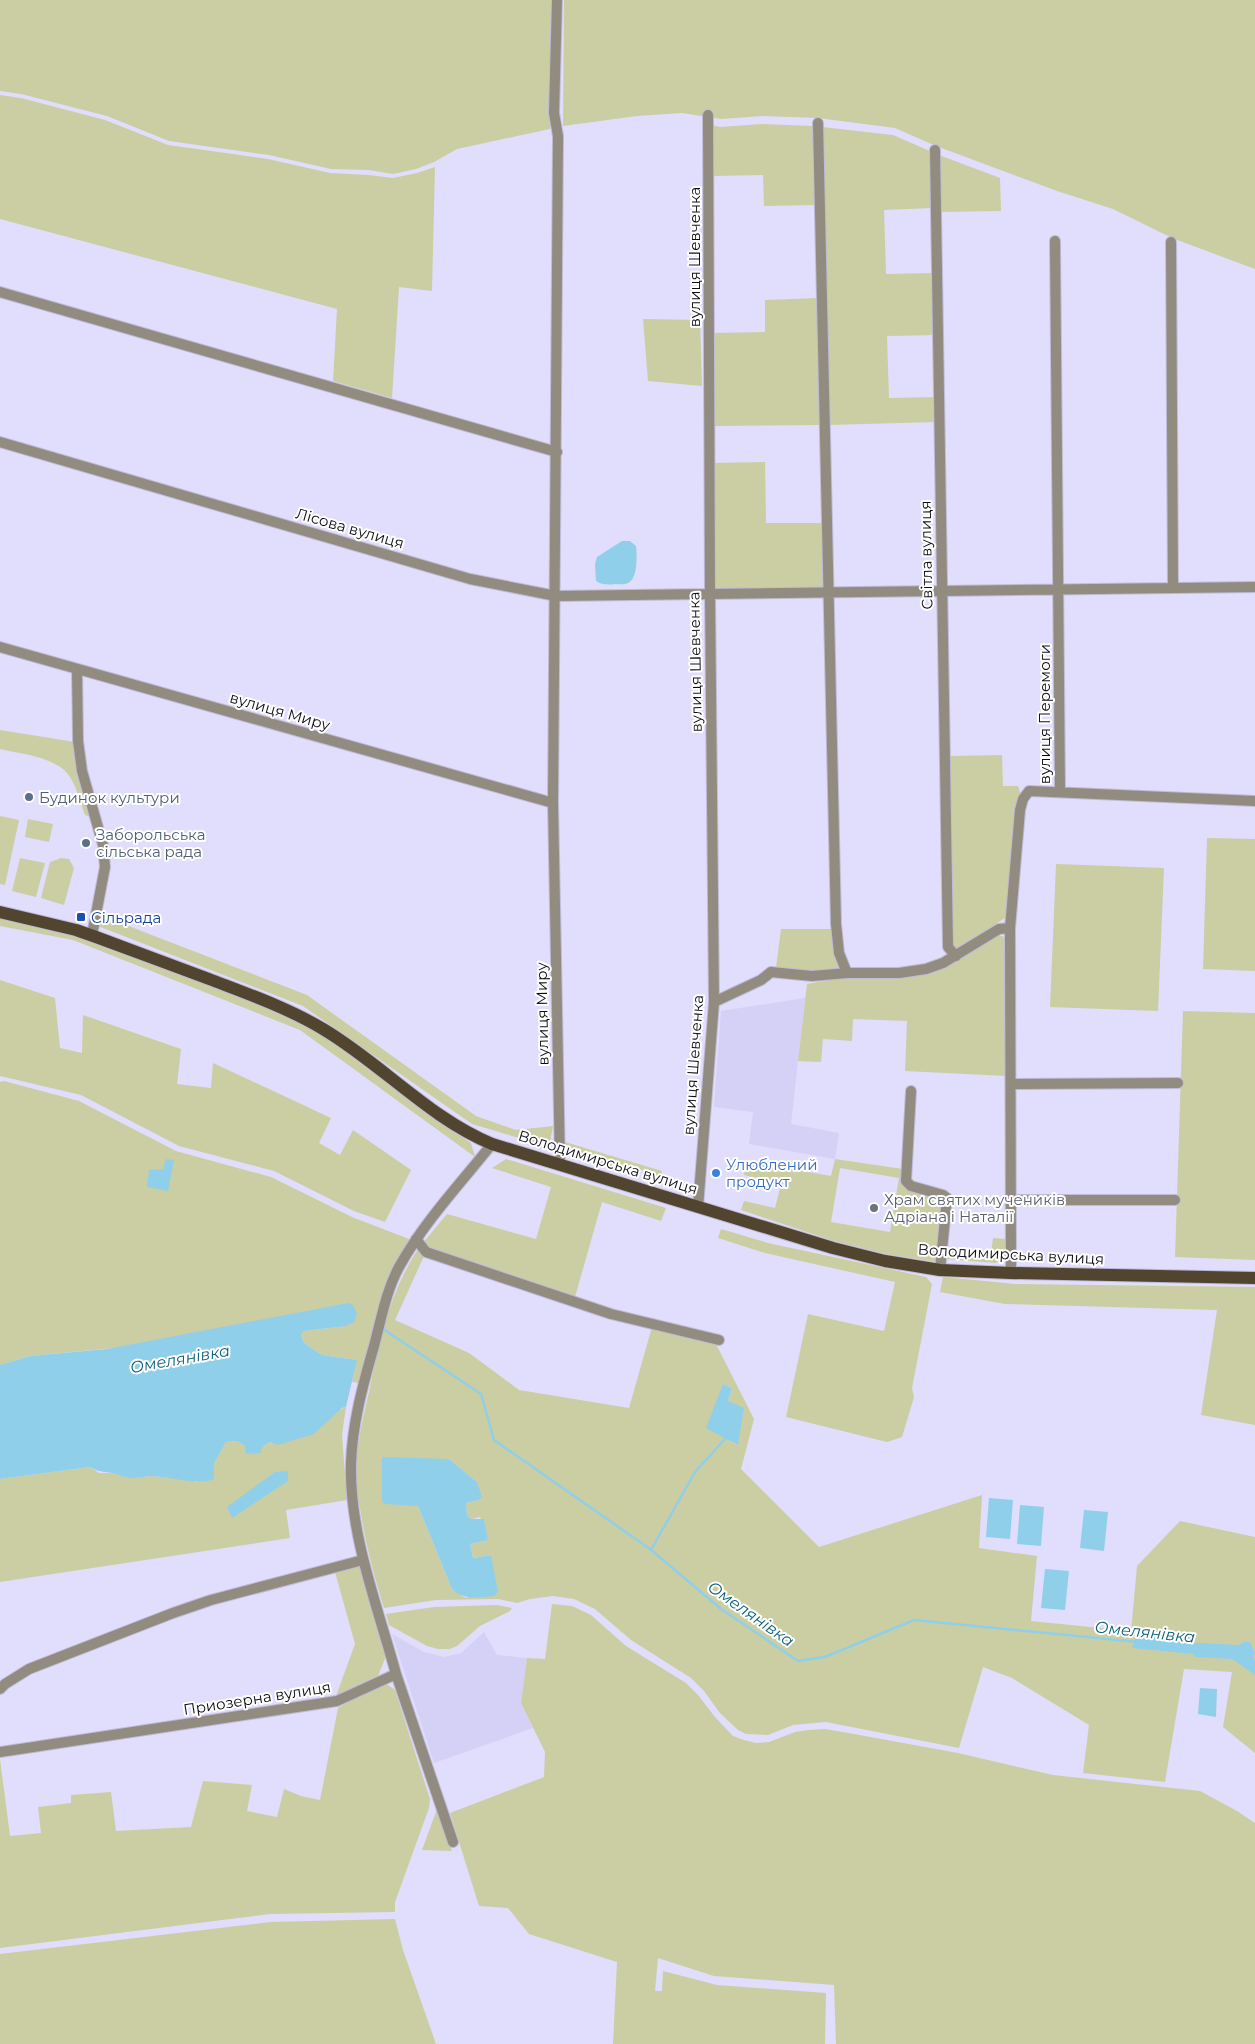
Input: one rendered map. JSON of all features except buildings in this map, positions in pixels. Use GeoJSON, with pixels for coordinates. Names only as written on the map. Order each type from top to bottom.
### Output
{"type":"FeatureCollection","features":[{"type":"Feature","properties":{"kind":"main road","name":"Володимирська вулиця"},"geometry":{"type":"LineString","coordinates":[[0,912],[92,936],[257,997],[309,1021],[358,1052],[442,1116],[475,1137],[492,1144],[833,1248],[885,1261],[940,1270],[1255,1278]]}},
{"type":"Feature","properties":{"kind":"street"},"geometry":{"type":"LineString","coordinates":[[556,596],[558,136],[554,113],[557,0]]}},
{"type":"Feature","properties":{"kind":"street","name":"вулиця Шевченка"},"geometry":{"type":"LineString","coordinates":[[698,1208],[714,1002],[708,115]]}},
{"type":"Feature","properties":{"kind":"street"},"geometry":{"type":"LineString","coordinates":[[818,122],[836,924],[839,953],[847,973]]}},
{"type":"Feature","properties":{"kind":"street","name":"Світла вулиця"},"geometry":{"type":"LineString","coordinates":[[935,150],[948,948],[956,956]]}},
{"type":"Feature","properties":{"kind":"street","name":"вулиця Перемоги"},"geometry":{"type":"LineString","coordinates":[[1011,1273],[1010,928],[1020,810],[1023,799],[1029,791],[1060,792],[1055,241]]}},
{"type":"Feature","properties":{"kind":"street"},"geometry":{"type":"LineString","coordinates":[[1170,242],[1174,588]]}},
{"type":"Feature","properties":{"kind":"street"},"geometry":{"type":"LineString","coordinates":[[0,292],[556,452]]}},
{"type":"Feature","properties":{"kind":"street","name":"Лісова вулиця"},"geometry":{"type":"LineString","coordinates":[[0,442],[470,579],[556,596],[1255,587]]}},
{"type":"Feature","properties":{"kind":"street","name":"вулиця Миру"},"geometry":{"type":"LineString","coordinates":[[556,596],[553,803],[560,1165]]}},
{"type":"Feature","properties":{"kind":"street","name":"вулиця Миру"},"geometry":{"type":"LineString","coordinates":[[0,647],[553,803]]}},
{"type":"Feature","properties":{"kind":"street"},"geometry":{"type":"LineString","coordinates":[[78,670],[78,742],[82,771],[102,845],[105,867],[92,936]]}},
{"type":"Feature","properties":{"kind":"street"},"geometry":{"type":"LineString","coordinates":[[1060,792],[1255,801]]}},
{"type":"Feature","properties":{"kind":"street"},"geometry":{"type":"LineString","coordinates":[[714,1002],[761,980],[771,972],[812,976],[847,973],[899,973],[926,969],[944,963],[999,929],[1010,928]]}},
{"type":"Feature","properties":{"kind":"street"},"geometry":{"type":"LineString","coordinates":[[1011,1084],[1178,1084]]}},
{"type":"Feature","properties":{"kind":"street"},"geometry":{"type":"LineString","coordinates":[[911,1090],[906,1181],[911,1186],[943,1195],[947,1198],[940,1270]]}},
{"type":"Feature","properties":{"kind":"street"},"geometry":{"type":"LineString","coordinates":[[453,1842],[396,1674],[363,1560],[351,1484],[352,1443],[363,1383],[388,1295],[398,1269],[416,1239],[492,1144]]}},
{"type":"Feature","properties":{"kind":"street"},"geometry":{"type":"LineString","coordinates":[[1011,1200],[1175,1200]]}},
{"type":"Feature","properties":{"kind":"street"},"geometry":{"type":"LineString","coordinates":[[416,1239],[426,1252],[611,1314],[719,1340]]}},
{"type":"Feature","properties":{"kind":"street"},"geometry":{"type":"LineString","coordinates":[[0,1688],[29,1669],[173,1613],[211,1600],[363,1560]]}},
{"type":"Feature","properties":{"kind":"street","name":"Приозерна вулиця"},"geometry":{"type":"LineString","coordinates":[[0,1752],[337,1701],[396,1674]]}},
{"type":"Feature","properties":{"kind":"shaded area"},"geometry":{"type":"Polygon","coordinates":[[[805,998],[791,1124],[839,1133],[835,1159],[749,1144],[753,1112],[714,1107],[721,1011],[805,998]]]}},
{"type":"Feature","properties":{"kind":"shaded area"},"geometry":{"type":"Polygon","coordinates":[[[484,1632],[497,1655],[527,1658],[521,1703],[533,1728],[434,1763],[392,1634],[424,1652],[444,1657],[461,1653],[484,1632]]]}},
{"type":"Feature","properties":{"kind":"green space"},"geometry":{"type":"Polygon","coordinates":[[[0,0],[551,0],[550,129],[457,149],[434,162],[416,169],[393,174],[369,170],[331,169],[269,155],[169,141],[107,116],[21,94],[0,91],[0,0]]]}},
{"type":"Feature","properties":{"kind":"green space"},"geometry":{"type":"Polygon","coordinates":[[[564,0],[1255,0],[1255,269],[1172,238],[1113,209],[1057,191],[936,146],[895,128],[818,118],[762,116],[721,119],[682,113],[637,116],[563,126],[564,0]]]}},
{"type":"Feature","properties":{"kind":"green space"},"geometry":{"type":"Polygon","coordinates":[[[0,95],[21,98],[105,120],[168,145],[268,159],[330,173],[393,178],[435,167],[432,291],[399,287],[392,398],[333,381],[337,309],[0,219],[0,95]]]}},
{"type":"Feature","properties":{"kind":"green space"},"geometry":{"type":"Polygon","coordinates":[[[762,124],[814,126],[816,205],[764,206],[763,175],[712,176],[712,125],[720,127],[762,124]]]}},
{"type":"Feature","properties":{"kind":"green space"},"geometry":{"type":"Polygon","coordinates":[[[822,127],[893,135],[932,152],[933,208],[884,210],[886,274],[935,273],[935,335],[887,336],[889,398],[936,397],[936,422],[828,425],[822,127]]]}},
{"type":"Feature","properties":{"kind":"green space"},"geometry":{"type":"Polygon","coordinates":[[[939,155],[1000,178],[1001,211],[940,212],[939,155]]]}},
{"type":"Feature","properties":{"kind":"green space"},"geometry":{"type":"Polygon","coordinates":[[[818,298],[820,425],[713,426],[713,333],[765,332],[765,300],[818,298]]]}},
{"type":"Feature","properties":{"kind":"green space"},"geometry":{"type":"Polygon","coordinates":[[[643,319],[700,320],[702,386],[648,381],[643,319]]]}},
{"type":"Feature","properties":{"kind":"green space"},"geometry":{"type":"Polygon","coordinates":[[[765,462],[766,523],[822,523],[824,588],[714,589],[713,463],[765,462]]]}},
{"type":"Feature","properties":{"kind":"green space"},"geometry":{"type":"Polygon","coordinates":[[[0,730],[75,742],[91,817],[85,815],[74,784],[63,769],[41,758],[0,749],[0,730]]]}},
{"type":"Feature","properties":{"kind":"green space"},"geometry":{"type":"Polygon","coordinates":[[[1002,755],[1003,786],[1018,786],[1021,796],[1006,917],[957,951],[952,946],[949,756],[1002,755]]]}},
{"type":"Feature","properties":{"kind":"green space"},"geometry":{"type":"Polygon","coordinates":[[[0,816],[19,820],[5,885],[0,884],[0,816]]]}},
{"type":"Feature","properties":{"kind":"green space"},"geometry":{"type":"Polygon","coordinates":[[[28,819],[53,824],[49,842],[25,837],[28,819]]]}},
{"type":"Feature","properties":{"kind":"green space"},"geometry":{"type":"Polygon","coordinates":[[[1207,838],[1255,839],[1255,971],[1203,969],[1207,838]]]}},
{"type":"Feature","properties":{"kind":"green space"},"geometry":{"type":"Polygon","coordinates":[[[20,858],[45,863],[36,897],[12,891],[20,858]]]}},
{"type":"Feature","properties":{"kind":"green space"},"geometry":{"type":"Polygon","coordinates":[[[61,858],[69,859],[74,868],[64,905],[41,898],[50,862],[61,858]]]}},
{"type":"Feature","properties":{"kind":"green space"},"geometry":{"type":"Polygon","coordinates":[[[1056,864],[1164,868],[1158,1011],[1050,1007],[1056,864]]]}},
{"type":"Feature","properties":{"kind":"green space"},"geometry":{"type":"Polygon","coordinates":[[[100,915],[307,995],[476,1116],[516,1130],[553,1126],[549,1147],[472,1124],[303,1006],[98,926],[100,915]]]}},
{"type":"Feature","properties":{"kind":"green space"},"geometry":{"type":"Polygon","coordinates":[[[0,916],[76,934],[232,993],[307,1025],[355,1056],[425,1112],[471,1143],[475,1157],[300,1030],[73,940],[0,926],[0,916]]]}},
{"type":"Feature","properties":{"kind":"green space"},"geometry":{"type":"Polygon","coordinates":[[[781,929],[833,929],[841,968],[812,972],[776,968],[781,929]]]}},
{"type":"Feature","properties":{"kind":"green space"},"geometry":{"type":"Polygon","coordinates":[[[997,935],[1005,937],[1006,1076],[905,1071],[907,1021],[853,1019],[852,1041],[823,1039],[821,1062],[798,1061],[807,984],[847,977],[945,967],[997,935]]]}},
{"type":"Feature","properties":{"kind":"green space"},"geometry":{"type":"Polygon","coordinates":[[[0,980],[55,998],[60,1048],[82,1053],[83,1015],[181,1049],[177,1084],[211,1088],[213,1063],[331,1118],[319,1143],[340,1155],[353,1130],[411,1170],[385,1222],[354,1211],[274,1171],[179,1146],[81,1095],[0,1076],[0,980]]]}},
{"type":"Feature","properties":{"kind":"green space"},"geometry":{"type":"Polygon","coordinates":[[[1183,1011],[1255,1013],[1255,1260],[1175,1257],[1183,1011]]]}},
{"type":"Feature","properties":{"kind":"green space"},"geometry":{"type":"Polygon","coordinates":[[[4,1081],[79,1101],[176,1151],[271,1177],[352,1217],[409,1239],[393,1268],[382,1294],[359,1383],[352,1382],[356,1360],[322,1355],[304,1343],[301,1335],[304,1331],[346,1326],[30,1356],[0,1365],[0,1082],[4,1081]]]}},
{"type":"Feature","properties":{"kind":"green space"},"geometry":{"type":"Polygon","coordinates":[[[565,1142],[662,1171],[659,1182],[650,1180],[652,1173],[628,1166],[625,1172],[566,1155],[565,1142]]]}},
{"type":"Feature","properties":{"kind":"green space"},"geometry":{"type":"Polygon","coordinates":[[[506,1159],[666,1208],[661,1221],[602,1202],[575,1297],[428,1251],[423,1243],[447,1214],[536,1239],[551,1187],[492,1168],[506,1159]]]}},
{"type":"Feature","properties":{"kind":"green space"},"geometry":{"type":"Polygon","coordinates":[[[835,1159],[903,1169],[903,1182],[944,1199],[936,1262],[886,1254],[834,1241],[741,1210],[744,1201],[775,1208],[781,1184],[744,1175],[746,1161],[831,1176],[835,1159]],[[840,1168],[831,1222],[890,1232],[899,1178],[840,1168]]]}},
{"type":"Feature","properties":{"kind":"green space"},"geometry":{"type":"Polygon","coordinates":[[[721,1229],[768,1243],[926,1277],[932,1284],[912,1388],[914,1397],[902,1437],[887,1442],[786,1417],[808,1314],[884,1331],[895,1282],[765,1253],[718,1238],[721,1229]]]}},
{"type":"Feature","properties":{"kind":"green space"},"geometry":{"type":"Polygon","coordinates":[[[993,1238],[1006,1239],[1005,1255],[996,1263],[944,1259],[945,1249],[991,1253],[993,1238]]]}},
{"type":"Feature","properties":{"kind":"green space"},"geometry":{"type":"Polygon","coordinates":[[[418,1249],[424,1256],[395,1320],[469,1353],[519,1390],[629,1408],[652,1327],[715,1342],[754,1419],[741,1469],[819,1547],[982,1495],[979,1548],[1037,1556],[1031,1621],[1131,1631],[1137,1566],[1180,1521],[1255,1537],[1255,1753],[1223,1727],[1232,1672],[1184,1669],[1165,1782],[1083,1773],[1089,1725],[1012,1678],[983,1667],[959,1748],[826,1722],[793,1725],[768,1735],[746,1734],[738,1730],[720,1713],[704,1691],[691,1678],[631,1640],[595,1609],[574,1599],[553,1596],[517,1603],[498,1599],[436,1600],[384,1608],[364,1531],[356,1487],[356,1470],[362,1425],[381,1336],[392,1301],[418,1249]],[[723,1384],[726,1438],[737,1445],[728,1401],[732,1388],[723,1384]],[[449,1459],[418,1506],[452,1589],[467,1598],[491,1555],[473,1558],[470,1544],[488,1540],[480,1517],[472,1519],[467,1516],[466,1503],[479,1500],[477,1482],[449,1459]]]}},
{"type":"Feature","properties":{"kind":"green space"},"geometry":{"type":"Polygon","coordinates":[[[943,1277],[1015,1284],[1255,1287],[1255,1425],[1201,1415],[1217,1310],[1005,1304],[940,1292],[943,1277]]]}},
{"type":"Feature","properties":{"kind":"green space"},"geometry":{"type":"Polygon","coordinates":[[[346,1407],[342,1435],[347,1500],[286,1510],[290,1538],[0,1582],[0,1479],[90,1467],[99,1473],[113,1473],[132,1478],[152,1476],[186,1479],[196,1482],[214,1479],[214,1464],[226,1442],[237,1441],[245,1446],[263,1446],[346,1407]]]}},
{"type":"Feature","properties":{"kind":"green space"},"geometry":{"type":"Polygon","coordinates":[[[359,1565],[386,1656],[378,1676],[336,1696],[355,1644],[335,1572],[359,1565]]]}},
{"type":"Feature","properties":{"kind":"green space"},"geometry":{"type":"Polygon","coordinates":[[[552,1604],[572,1606],[591,1615],[626,1646],[686,1683],[733,1736],[744,1740],[756,1743],[769,1742],[795,1732],[825,1729],[958,1753],[1053,1775],[1200,1791],[1237,1811],[1255,1823],[1255,2044],[836,2044],[834,1985],[714,1976],[658,1958],[655,1991],[662,1991],[663,1971],[717,1985],[826,1993],[825,2044],[613,2044],[617,1962],[529,1934],[508,1908],[479,1906],[450,1813],[544,1777],[545,1752],[521,1703],[527,1658],[545,1659],[552,1604]]]}},
{"type":"Feature","properties":{"kind":"green space"},"geometry":{"type":"Polygon","coordinates":[[[497,1605],[512,1608],[510,1611],[480,1626],[457,1646],[450,1649],[438,1649],[427,1646],[389,1625],[386,1614],[434,1607],[497,1605]]]}},
{"type":"Feature","properties":{"kind":"green space"},"geometry":{"type":"Polygon","coordinates":[[[383,1683],[395,1690],[430,1799],[429,1808],[395,1902],[395,1912],[270,1914],[0,1948],[0,1759],[10,1836],[41,1833],[38,1807],[71,1803],[71,1795],[111,1792],[116,1831],[191,1827],[203,1781],[252,1785],[247,1811],[277,1817],[284,1789],[301,1796],[320,1800],[338,1708],[383,1683]]]}},
{"type":"Feature","properties":{"kind":"green space"},"geometry":{"type":"Polygon","coordinates":[[[437,1809],[452,1851],[422,1850],[437,1809]]]}},
{"type":"Feature","properties":{"kind":"green space"},"geometry":{"type":"Polygon","coordinates":[[[395,1919],[403,1950],[436,2044],[0,2044],[0,1954],[270,1922],[395,1919]]]}},
{"type":"Feature","properties":{"kind":"water"},"geometry":{"type":"Polygon","coordinates":[[[622,541],[630,541],[636,546],[637,555],[634,577],[625,584],[607,585],[596,581],[595,564],[597,557],[622,541]]]}},
{"type":"Feature","properties":{"kind":"water"},"geometry":{"type":"Polygon","coordinates":[[[166,1159],[174,1160],[168,1191],[147,1187],[149,1170],[163,1169],[166,1159]]]}},
{"type":"Feature","properties":{"kind":"water"},"geometry":{"type":"Polygon","coordinates":[[[348,1303],[353,1305],[357,1314],[354,1322],[346,1326],[304,1331],[301,1335],[304,1343],[322,1355],[357,1360],[346,1407],[342,1408],[314,1434],[278,1445],[271,1442],[263,1446],[260,1453],[246,1454],[245,1446],[237,1441],[226,1442],[214,1464],[214,1479],[208,1481],[201,1482],[153,1476],[130,1478],[90,1467],[0,1479],[0,1365],[30,1356],[107,1349],[348,1303]]]}},
{"type":"Feature","properties":{"kind":"water"},"geometry":{"type":"Polygon","coordinates":[[[723,1384],[732,1388],[728,1401],[744,1408],[738,1445],[706,1428],[723,1384]]]}},
{"type":"Feature","properties":{"kind":"water"},"geometry":{"type":"Polygon","coordinates":[[[382,1457],[449,1459],[477,1482],[482,1497],[479,1500],[466,1503],[467,1516],[472,1519],[484,1519],[488,1540],[470,1544],[473,1558],[491,1555],[498,1592],[494,1596],[467,1597],[452,1589],[418,1506],[384,1504],[382,1500],[382,1457]]]}},
{"type":"Feature","properties":{"kind":"water"},"geometry":{"type":"Polygon","coordinates":[[[288,1471],[288,1481],[232,1518],[227,1507],[275,1472],[288,1471]]]}},
{"type":"Feature","properties":{"kind":"water"},"geometry":{"type":"Polygon","coordinates":[[[989,1498],[1013,1500],[1010,1539],[986,1537],[989,1498]]]}},
{"type":"Feature","properties":{"kind":"water"},"geometry":{"type":"Polygon","coordinates":[[[1020,1505],[1044,1507],[1041,1546],[1017,1544],[1020,1505]]]}},
{"type":"Feature","properties":{"kind":"water"},"geometry":{"type":"Polygon","coordinates":[[[1084,1510],[1108,1512],[1104,1551],[1080,1548],[1084,1510]]]}},
{"type":"Feature","properties":{"kind":"water"},"geometry":{"type":"Polygon","coordinates":[[[1045,1569],[1069,1571],[1065,1610],[1041,1608],[1045,1569]]]}},
{"type":"Feature","properties":{"kind":"water"},"geometry":{"type":"Polygon","coordinates":[[[1138,1631],[1174,1641],[1239,1645],[1244,1642],[1250,1642],[1255,1653],[1253,1658],[1255,1660],[1255,1675],[1232,1659],[1195,1657],[1193,1654],[1132,1648],[1138,1631]]]}},
{"type":"Feature","properties":{"kind":"water"},"geometry":{"type":"Polygon","coordinates":[[[1200,1688],[1217,1689],[1216,1717],[1198,1714],[1200,1688]]]}},
{"type":"Feature","properties":{"kind":"waterway","name":"Омелянівка"},"geometry":{"type":"LineString","coordinates":[[383,1329],[481,1394],[494,1440],[650,1549],[721,1609],[798,1661],[825,1657],[914,1620],[1137,1642]]}},
{"type":"Feature","properties":{"kind":"waterway"},"geometry":{"type":"LineString","coordinates":[[651,1550],[695,1472],[726,1438]]}},
{"type":"Feature","properties":{"kind":"place","name":"Будинок культури"},"geometry":{"type":"Point","coordinates":[29,797]}},
{"type":"Feature","properties":{"kind":"place","name":"Заборольська сільська рада"},"geometry":{"type":"Point","coordinates":[86,843]}},
{"type":"Feature","properties":{"kind":"place","name":"Сільрада"},"geometry":{"type":"Point","coordinates":[81,917]}},
{"type":"Feature","properties":{"kind":"place","name":"Улюблений продукт"},"geometry":{"type":"Point","coordinates":[716,1173]}},
{"type":"Feature","properties":{"kind":"place","name":"Храм святих мучеників Адріана і Наталії"},"geometry":{"type":"Point","coordinates":[874,1208]}}]}
